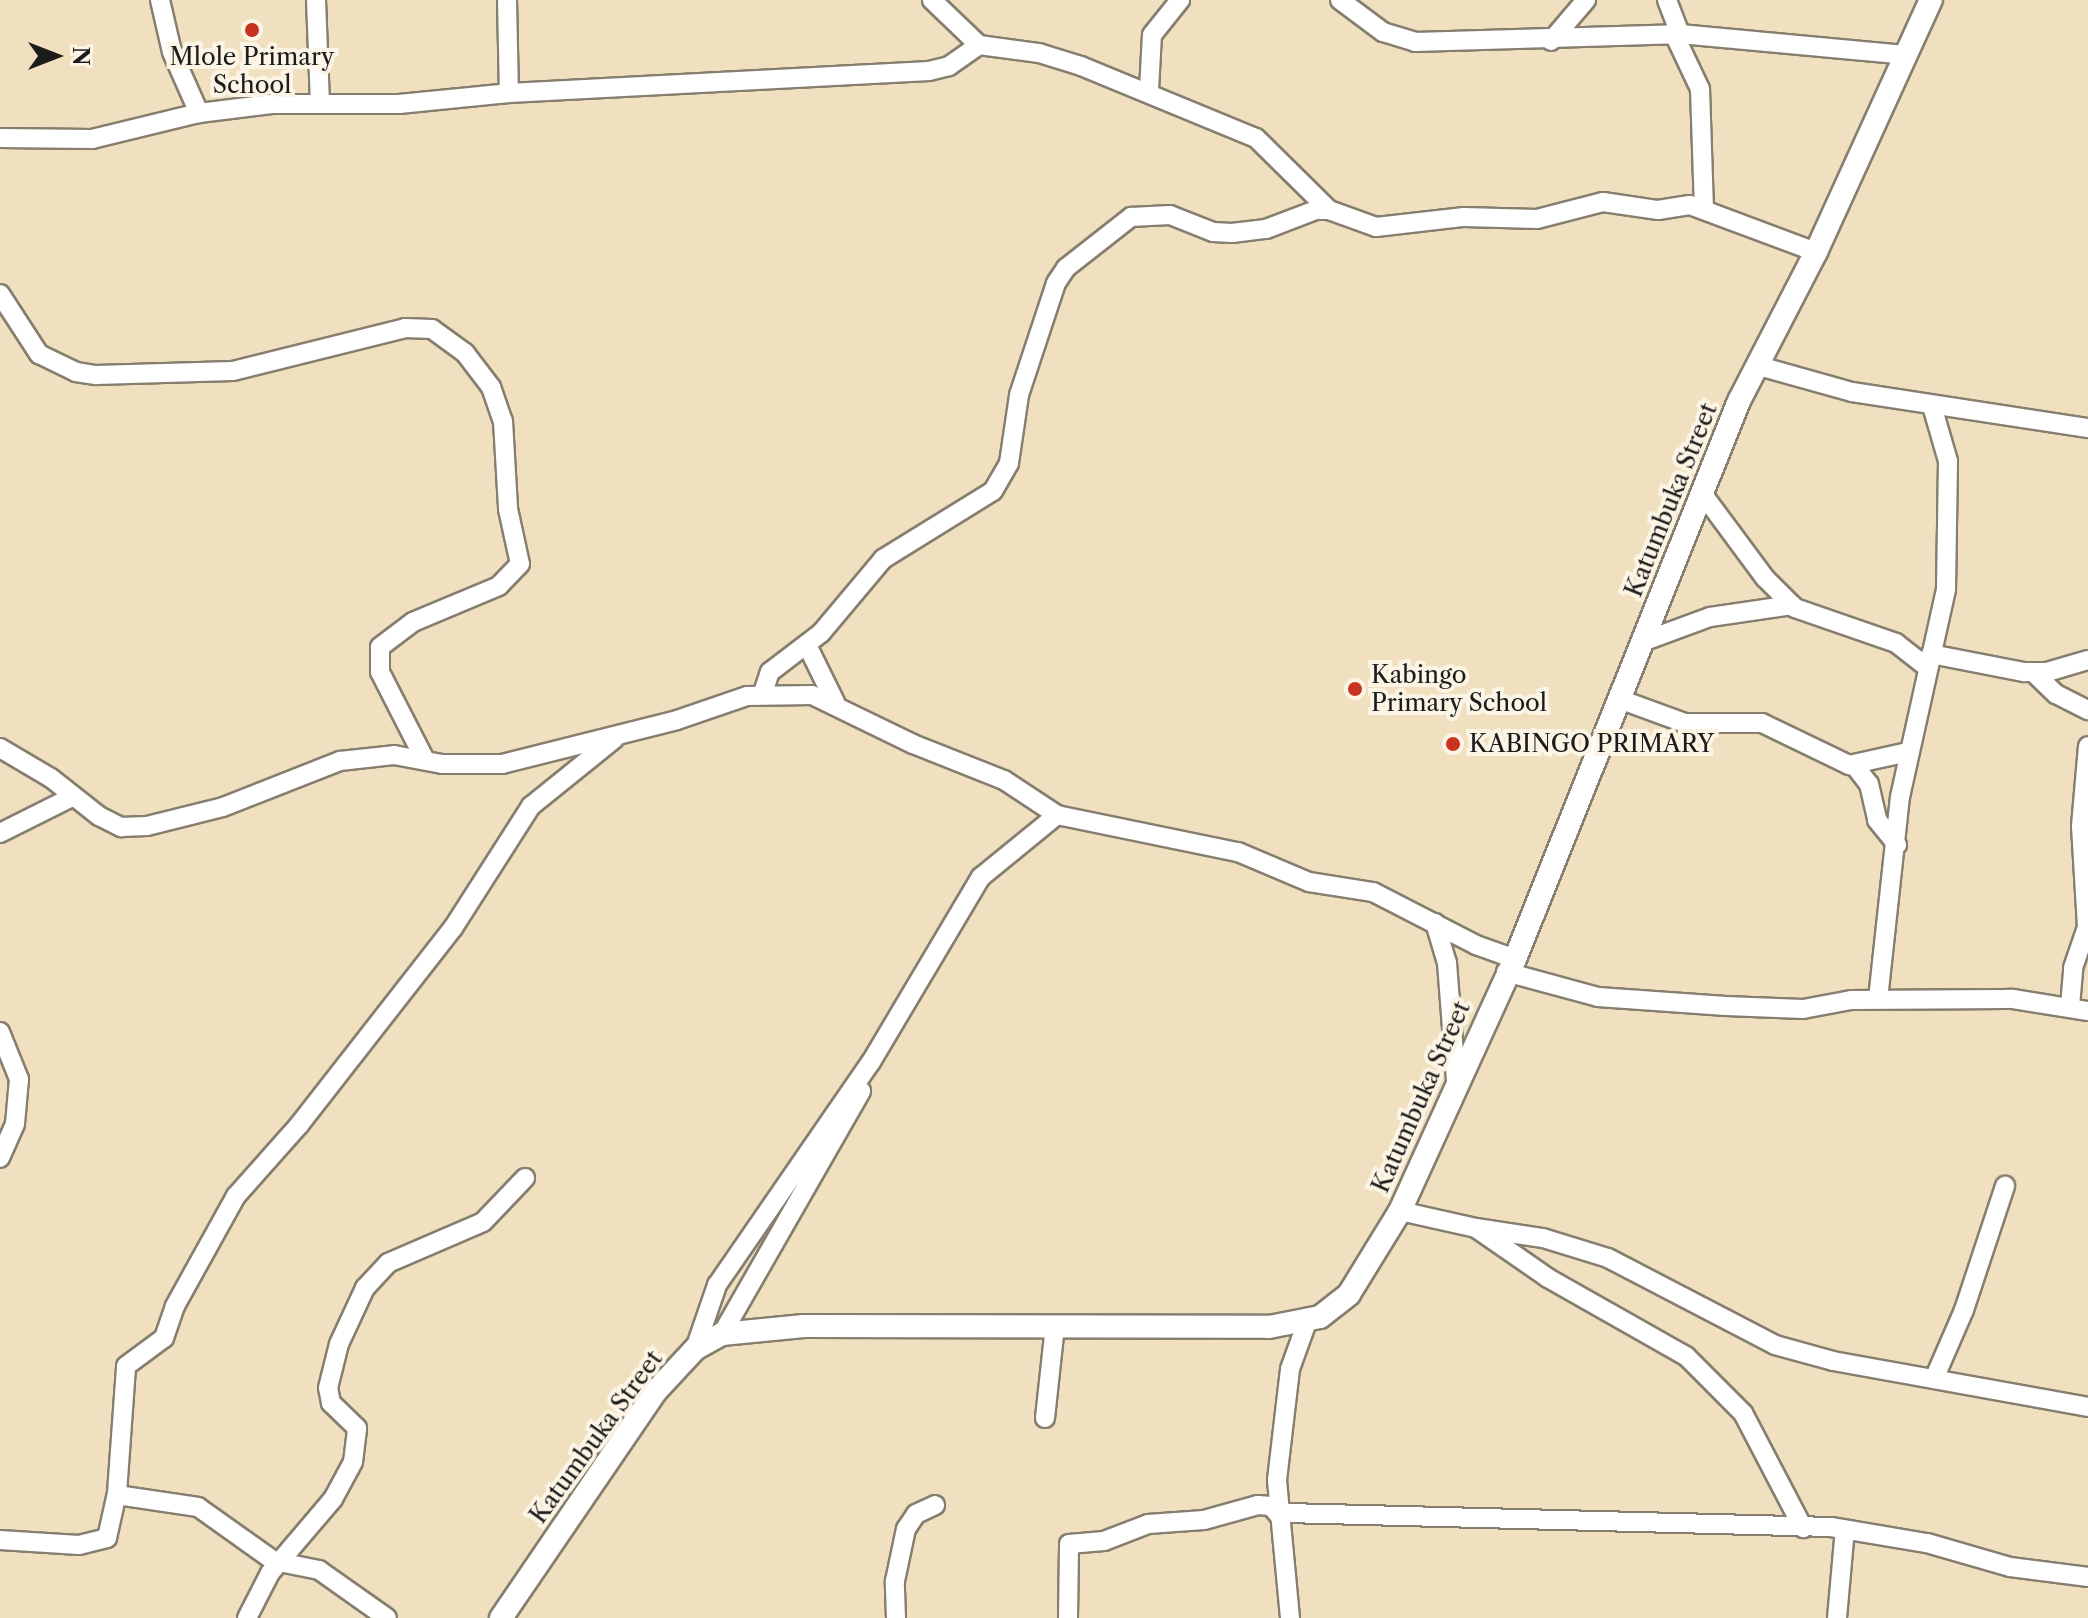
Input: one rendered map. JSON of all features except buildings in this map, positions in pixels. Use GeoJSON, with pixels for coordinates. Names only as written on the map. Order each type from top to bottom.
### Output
{"type":"FeatureCollection","features":[{"type":"Feature","properties":{"kind":"main road","name":"Katumbuka Street"},"geometry":{"type":"LineString","coordinates":[[501,1618],[656,1391],[695,1349],[722,1334],[804,1326],[1222,1328],[1307,1322],[1349,1294],[1400,1211],[1456,1079],[1510,965],[1702,493],[1931,0]]}},
{"type":"Feature","properties":{"kind":"street"},"geometry":{"type":"LineString","coordinates":[[160,0],[172,52],[199,113]]}},
{"type":"Feature","properties":{"kind":"street"},"geometry":{"type":"LineString","coordinates":[[316,0],[320,103]]}},
{"type":"Feature","properties":{"kind":"street"},"geometry":{"type":"LineString","coordinates":[[507,0],[509,93]]}},
{"type":"Feature","properties":{"kind":"street"},"geometry":{"type":"LineString","coordinates":[[932,0],[979,45],[1039,53],[1149,90],[1263,143],[1329,210],[1376,227],[1464,217],[1537,219],[1603,202],[1658,210],[1704,207],[1816,252]]}},
{"type":"Feature","properties":{"kind":"street"},"geometry":{"type":"LineString","coordinates":[[1149,90],[1152,35],[1180,0]]}},
{"type":"Feature","properties":{"kind":"street"},"geometry":{"type":"LineString","coordinates":[[1340,0],[1383,32],[1415,42],[1551,41],[1677,34],[1905,55]]}},
{"type":"Feature","properties":{"kind":"street"},"geometry":{"type":"LineString","coordinates":[[1551,41],[1586,0]]}},
{"type":"Feature","properties":{"kind":"street"},"geometry":{"type":"LineString","coordinates":[[1667,0],[1677,34],[1700,89],[1704,207]]}},
{"type":"Feature","properties":{"kind":"street"},"geometry":{"type":"LineString","coordinates":[[0,138],[92,139],[199,113],[320,103],[399,104],[509,93],[929,71],[949,66],[979,45]]}},
{"type":"Feature","properties":{"kind":"street"},"geometry":{"type":"LineString","coordinates":[[763,693],[770,672],[807,645],[883,559],[986,497],[1001,479],[1012,454],[1019,395],[1056,283],[1066,268],[1139,213],[1178,216],[1213,232],[1232,233],[1266,229],[1329,210]]}},
{"type":"Feature","properties":{"kind":"street"},"geometry":{"type":"LineString","coordinates":[[0,294],[39,354],[67,369],[96,375],[233,371],[405,328],[432,329],[465,353],[491,387],[503,421],[508,509],[520,564],[499,586],[413,622],[380,647],[380,672],[425,760]]}},
{"type":"Feature","properties":{"kind":"street"},"geometry":{"type":"LineString","coordinates":[[1759,366],[1852,392],[2088,428]]}},
{"type":"Feature","properties":{"kind":"street"},"geometry":{"type":"LineString","coordinates":[[1878,999],[1908,752],[1946,589],[1949,502],[1943,432],[1932,406]]}},
{"type":"Feature","properties":{"kind":"street"},"geometry":{"type":"LineString","coordinates":[[1702,493],[1765,578],[1792,605],[1813,617],[1896,643],[1930,661],[2033,672],[2088,660]]}},
{"type":"Feature","properties":{"kind":"street"},"geometry":{"type":"LineString","coordinates":[[1642,642],[1710,617],[1792,605]]}},
{"type":"Feature","properties":{"kind":"street"},"geometry":{"type":"LineString","coordinates":[[807,645],[835,702]]}},
{"type":"Feature","properties":{"kind":"street"},"geometry":{"type":"LineString","coordinates":[[2033,672],[2056,694],[2088,710]]}},
{"type":"Feature","properties":{"kind":"street"},"geometry":{"type":"LineString","coordinates":[[0,748],[118,826],[147,826],[223,807],[340,761],[394,755],[425,760],[502,764],[619,736],[763,693],[812,695],[835,702],[913,744],[1004,780],[1057,815],[1238,852],[1309,882],[1384,896],[1510,965],[1598,997],[1803,1009],[1878,999],[2013,999],[2081,1008],[2073,968],[2087,927],[2081,826],[2088,746]]}},
{"type":"Feature","properties":{"kind":"street"},"geometry":{"type":"LineString","coordinates":[[1619,699],[1685,723],[1762,723],[1822,754],[1854,765],[1908,752]]}},
{"type":"Feature","properties":{"kind":"street"},"geometry":{"type":"LineString","coordinates":[[0,1540],[101,1542],[110,1533],[117,1495],[124,1371],[169,1332],[175,1306],[203,1262],[219,1223],[444,940],[531,806],[619,736]]}},
{"type":"Feature","properties":{"kind":"street"},"geometry":{"type":"LineString","coordinates":[[1854,765],[1869,784],[1877,820],[1897,845]]}},
{"type":"Feature","properties":{"kind":"street"},"geometry":{"type":"LineString","coordinates":[[0,833],[72,797]]}},
{"type":"Feature","properties":{"kind":"street"},"geometry":{"type":"LineString","coordinates":[[722,1334],[982,880],[1057,815]]}},
{"type":"Feature","properties":{"kind":"street"},"geometry":{"type":"LineString","coordinates":[[695,1349],[717,1285],[871,1062],[981,877],[1057,815]]}},
{"type":"Feature","properties":{"kind":"street"},"geometry":{"type":"LineString","coordinates":[[1435,923],[1447,963],[1456,1079]]}},
{"type":"Feature","properties":{"kind":"street"},"geometry":{"type":"LineString","coordinates":[[0,1032],[19,1079],[15,1124],[0,1158]]}},
{"type":"Feature","properties":{"kind":"street"},"geometry":{"type":"LineString","coordinates":[[247,1618],[278,1562],[333,1499],[358,1445],[357,1428],[331,1403],[328,1388],[339,1344],[365,1288],[388,1263],[483,1222],[525,1178]]}},
{"type":"Feature","properties":{"kind":"street"},"geometry":{"type":"LineString","coordinates":[[1934,1379],[1964,1310],[2005,1186]]}},
{"type":"Feature","properties":{"kind":"street"},"geometry":{"type":"LineString","coordinates":[[1400,1211],[1476,1228],[1543,1238],[1608,1258],[1775,1345],[1934,1379],[2088,1407]]}},
{"type":"Feature","properties":{"kind":"street"},"geometry":{"type":"LineString","coordinates":[[1476,1228],[1536,1270],[1686,1356],[1712,1378],[1751,1426],[1803,1528]]}},
{"type":"Feature","properties":{"kind":"street"},"geometry":{"type":"LineString","coordinates":[[1290,1618],[1281,1518],[1279,1451],[1290,1369],[1307,1322]]}},
{"type":"Feature","properties":{"kind":"street"},"geometry":{"type":"LineString","coordinates":[[1045,1418],[1055,1326]]}},
{"type":"Feature","properties":{"kind":"street"},"geometry":{"type":"LineString","coordinates":[[117,1495],[198,1507],[278,1562],[319,1570],[387,1618]]}},
{"type":"Feature","properties":{"kind":"street"},"geometry":{"type":"LineString","coordinates":[[896,1618],[895,1581],[906,1529],[916,1514],[935,1505]]}},
{"type":"Feature","properties":{"kind":"street"},"geometry":{"type":"LineString","coordinates":[[1068,1618],[1069,1544],[1104,1541],[1148,1524],[1199,1521],[1258,1505],[1271,1506],[1281,1518]]}},
{"type":"Feature","properties":{"kind":"street"},"geometry":{"type":"LineString","coordinates":[[1281,1518],[1286,1513],[1845,1529],[1927,1543],[2010,1567],[2088,1577]]}},
{"type":"Feature","properties":{"kind":"street"},"geometry":{"type":"LineString","coordinates":[[1837,1618],[1845,1529]]}},
{"type":"Feature","properties":{"kind":"place","name":"Mlole Primary School"},"geometry":{"type":"Point","coordinates":[252,30]}},
{"type":"Feature","properties":{"kind":"place","name":"Kabingo Primary School"},"geometry":{"type":"Point","coordinates":[1355,689]}},
{"type":"Feature","properties":{"kind":"place","name":"KABINGO PRIMARY"},"geometry":{"type":"Point","coordinates":[1453,744]}}]}
